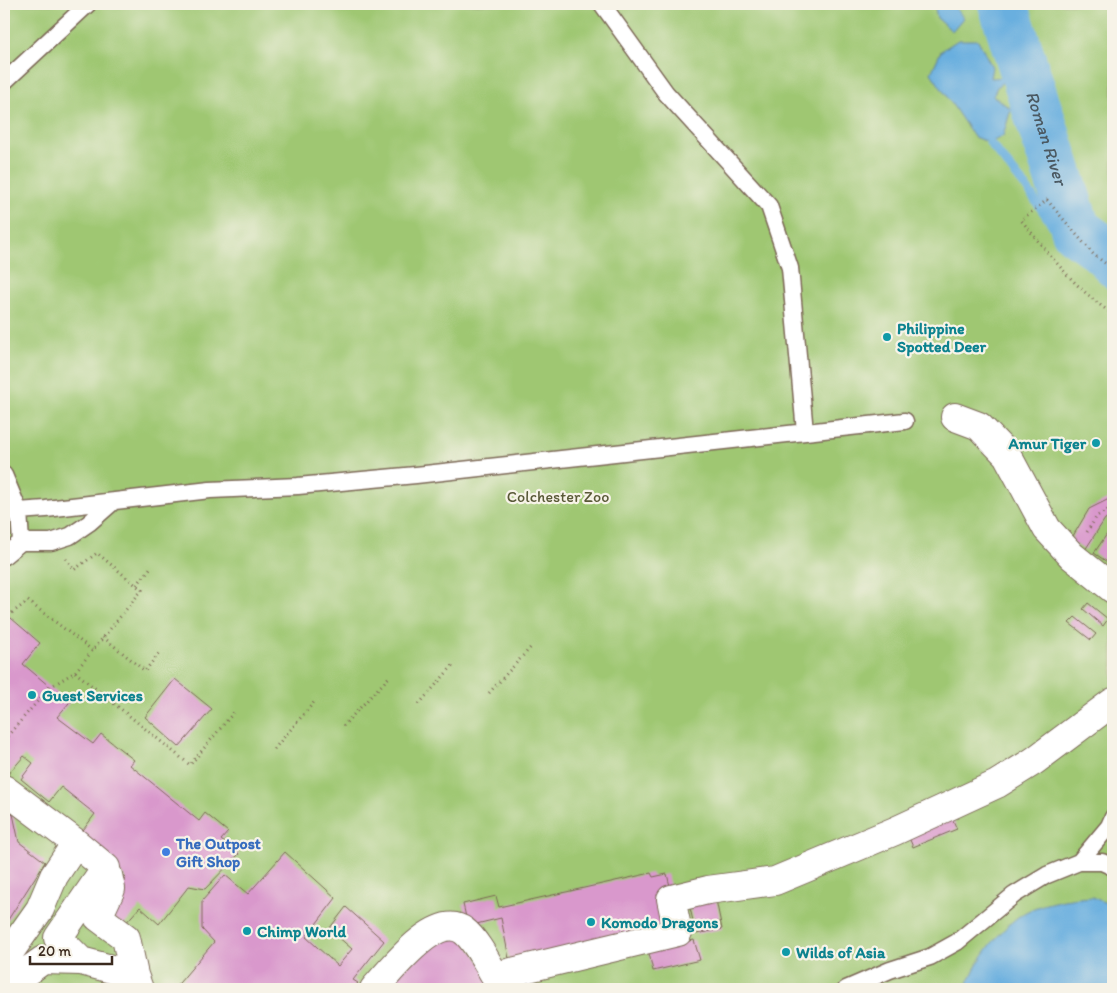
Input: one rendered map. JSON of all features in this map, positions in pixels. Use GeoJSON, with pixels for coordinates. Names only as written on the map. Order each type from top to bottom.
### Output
{"type":"FeatureCollection","features":[{"type":"Feature","properties":{"kind":"street"},"geometry":{"type":"LineString","coordinates":[[955,417],[979,426],[1007,455],[1048,529],[1072,556],[1113,589]]}},
{"type":"Feature","properties":{"kind":"street"},"geometry":{"type":"LineString","coordinates":[[374,989],[419,943],[436,930],[448,926],[456,926],[466,932],[496,976],[678,932],[671,899],[708,890],[775,881],[895,832],[997,784],[1034,761],[1113,702]]}},
{"type":"Feature","properties":{"kind":"street"},"geometry":{"type":"LineString","coordinates":[[4,789],[106,868],[111,888],[98,917],[125,932],[136,982]]}},
{"type":"Feature","properties":{"kind":"street"},"geometry":{"type":"LineString","coordinates":[[6,977],[28,927],[40,909],[54,876],[76,843]]}},
{"type":"Feature","properties":{"kind":"street"},"geometry":{"type":"LineString","coordinates":[[58,938],[106,868]]}},
{"type":"Feature","properties":{"kind":"street"},"geometry":{"type":"LineString","coordinates":[[28,927],[58,938],[81,961]]}},
{"type":"Feature","properties":{"kind":"street"},"geometry":{"type":"LineString","coordinates":[[6,977],[43,960],[81,961],[136,982]]}},
{"type":"Feature","properties":{"kind":"lane"},"geometry":{"type":"LineString","coordinates":[[4,82],[88,4]]}},
{"type":"Feature","properties":{"kind":"lane"},"geometry":{"type":"LineString","coordinates":[[602,4],[666,93],[769,206],[790,268],[805,432]]}},
{"type":"Feature","properties":{"kind":"lane"},"geometry":{"type":"LineString","coordinates":[[11,512],[210,490],[298,486],[416,475],[904,421]]}},
{"type":"Feature","properties":{"kind":"lane"},"geometry":{"type":"LineString","coordinates":[[4,475],[11,512],[22,542]]}},
{"type":"Feature","properties":{"kind":"lane"},"geometry":{"type":"LineString","coordinates":[[4,556],[22,542],[51,542],[70,536],[89,523],[114,501]]}},
{"type":"Feature","properties":{"kind":"lane"},"geometry":{"type":"LineString","coordinates":[[1079,862],[1109,826],[1113,817]]}},
{"type":"Feature","properties":{"kind":"lane"},"geometry":{"type":"LineString","coordinates":[[846,989],[890,970],[930,957],[956,942],[1014,894],[1047,875],[1079,862],[1102,862],[1113,867]]}},
{"type":"Feature","properties":{"kind":"path"},"geometry":{"type":"LineString","coordinates":[[1113,269],[1094,255],[1047,200],[1021,220],[1061,269],[1101,306],[1113,314]]}},
{"type":"Feature","properties":{"kind":"path"},"geometry":{"type":"LineString","coordinates":[[1072,556],[1097,516],[1113,507]]}},
{"type":"Feature","properties":{"kind":"path"},"geometry":{"type":"LineString","coordinates":[[4,740],[50,687],[75,672],[142,590],[97,553],[74,570],[51,542]]}},
{"type":"Feature","properties":{"kind":"path"},"geometry":{"type":"LineString","coordinates":[[137,586],[151,567]]}},
{"type":"Feature","properties":{"kind":"path"},"geometry":{"type":"LineString","coordinates":[[8,616],[28,601],[92,650]]}},
{"type":"Feature","properties":{"kind":"path"},"geometry":{"type":"LineString","coordinates":[[103,637],[145,671],[160,652]]}},
{"type":"Feature","properties":{"kind":"path"},"geometry":{"type":"LineString","coordinates":[[489,694],[532,646]]}},
{"type":"Feature","properties":{"kind":"path"},"geometry":{"type":"LineString","coordinates":[[419,704],[455,662]]}},
{"type":"Feature","properties":{"kind":"path"},"geometry":{"type":"LineString","coordinates":[[75,672],[190,766],[234,712]]}},
{"type":"Feature","properties":{"kind":"path"},"geometry":{"type":"LineString","coordinates":[[343,726],[388,677]]}},
{"type":"Feature","properties":{"kind":"path"},"geometry":{"type":"LineString","coordinates":[[274,749],[315,701]]}},
{"type":"Feature","properties":{"kind":"green space","name":"Colchester Zoo"},"geometry":{"type":"Polygon","coordinates":[[[4,4],[1113,4],[1113,989],[4,989],[4,4]]]}},
{"type":"Feature","properties":{"kind":"water"},"geometry":{"type":"Polygon","coordinates":[[[934,4],[951,6],[963,18],[952,31],[937,18],[934,4]]]}},
{"type":"Feature","properties":{"kind":"water"},"geometry":{"type":"Polygon","coordinates":[[[958,40],[978,40],[992,67],[990,78],[1009,77],[997,87],[993,96],[1011,109],[1003,136],[990,143],[974,137],[931,73],[941,51],[958,40]]]}},
{"type":"Feature","properties":{"kind":"water"},"geometry":{"type":"Polygon","coordinates":[[[1092,897],[1113,906],[1113,989],[966,989],[980,959],[1002,931],[1018,917],[1025,912],[1044,905],[1064,900],[1092,897]]]}},
{"type":"Feature","properties":{"kind":"building"},"geometry":{"type":"Polygon","coordinates":[[[1113,497],[1113,515],[1105,519],[1085,550],[1070,541],[1089,509],[1113,497]]]}},
{"type":"Feature","properties":{"kind":"building"},"geometry":{"type":"Polygon","coordinates":[[[1107,534],[1113,538],[1113,566],[1094,553],[1107,534]]]}},
{"type":"Feature","properties":{"kind":"building"},"geometry":{"type":"Polygon","coordinates":[[[1088,603],[1108,619],[1103,626],[1083,609],[1088,603]]]}},
{"type":"Feature","properties":{"kind":"building"},"geometry":{"type":"Polygon","coordinates":[[[4,612],[40,643],[23,664],[69,703],[57,717],[93,744],[101,734],[134,760],[130,765],[199,821],[205,813],[228,832],[221,840],[239,854],[205,889],[189,886],[159,924],[140,907],[123,926],[106,911],[113,894],[126,878],[78,837],[95,814],[61,787],[49,802],[21,779],[33,763],[24,756],[4,777],[4,612]]]}},
{"type":"Feature","properties":{"kind":"building"},"geometry":{"type":"Polygon","coordinates":[[[1075,617],[1096,634],[1091,640],[1069,623],[1075,617]]]}},
{"type":"Feature","properties":{"kind":"building"},"geometry":{"type":"Polygon","coordinates":[[[175,679],[212,709],[179,747],[145,717],[175,679]]]}},
{"type":"Feature","properties":{"kind":"building"},"geometry":{"type":"Polygon","coordinates":[[[949,812],[957,829],[913,847],[907,833],[949,812]]]}},
{"type":"Feature","properties":{"kind":"building"},"geometry":{"type":"Polygon","coordinates":[[[13,814],[19,842],[45,862],[4,926],[4,815],[13,814]]]}},
{"type":"Feature","properties":{"kind":"building"},"geometry":{"type":"Polygon","coordinates":[[[890,826],[897,838],[859,857],[777,888],[767,887],[715,895],[722,929],[696,934],[690,908],[680,910],[675,892],[703,882],[769,872],[890,826]]]}},
{"type":"Feature","properties":{"kind":"building","name":"Chimp World"},"geometry":{"type":"Polygon","coordinates":[[[285,852],[336,898],[306,937],[338,966],[352,949],[329,929],[346,907],[384,941],[353,980],[358,983],[352,989],[174,989],[214,942],[202,929],[202,901],[225,875],[248,894],[285,852]]]}},
{"type":"Feature","properties":{"kind":"building","name":"Komodo Dragons"},"geometry":{"type":"Polygon","coordinates":[[[651,873],[653,877],[667,874],[680,927],[663,947],[694,940],[700,960],[653,971],[648,949],[513,979],[501,918],[468,926],[463,904],[496,896],[499,907],[651,873]]]}},
{"type":"Feature","properties":{"kind":"building"},"geometry":{"type":"Polygon","coordinates":[[[456,929],[500,989],[400,989],[395,984],[397,974],[456,929]]]}},
{"type":"Feature","properties":{"kind":"waterway","name":"Roman River"},"geometry":{"type":"LineString","coordinates":[[1003,4],[1076,230],[1113,257]]}},
{"type":"Feature","properties":{"kind":"waterway"},"geometry":{"type":"LineString","coordinates":[[990,143],[1028,190],[1063,240],[1113,288]]}},
{"type":"Feature","properties":{"kind":"place","name":"Philippine Spotted Deer"},"geometry":{"type":"Point","coordinates":[887,337]}},
{"type":"Feature","properties":{"kind":"place","name":"Amur Tiger"},"geometry":{"type":"Point","coordinates":[1096,443]}},
{"type":"Feature","properties":{"kind":"place","name":"Guest Services"},"geometry":{"type":"Point","coordinates":[32,695]}},
{"type":"Feature","properties":{"kind":"place","name":"The Outpost Gift Shop"},"geometry":{"type":"Point","coordinates":[166,852]}},
{"type":"Feature","properties":{"kind":"place","name":"Komodo Dragons"},"geometry":{"type":"Point","coordinates":[591,922]}},
{"type":"Feature","properties":{"kind":"place","name":"Chimp World"},"geometry":{"type":"Point","coordinates":[247,931]}},
{"type":"Feature","properties":{"kind":"place","name":"Wilds of Asia"},"geometry":{"type":"Point","coordinates":[786,952]}}]}
